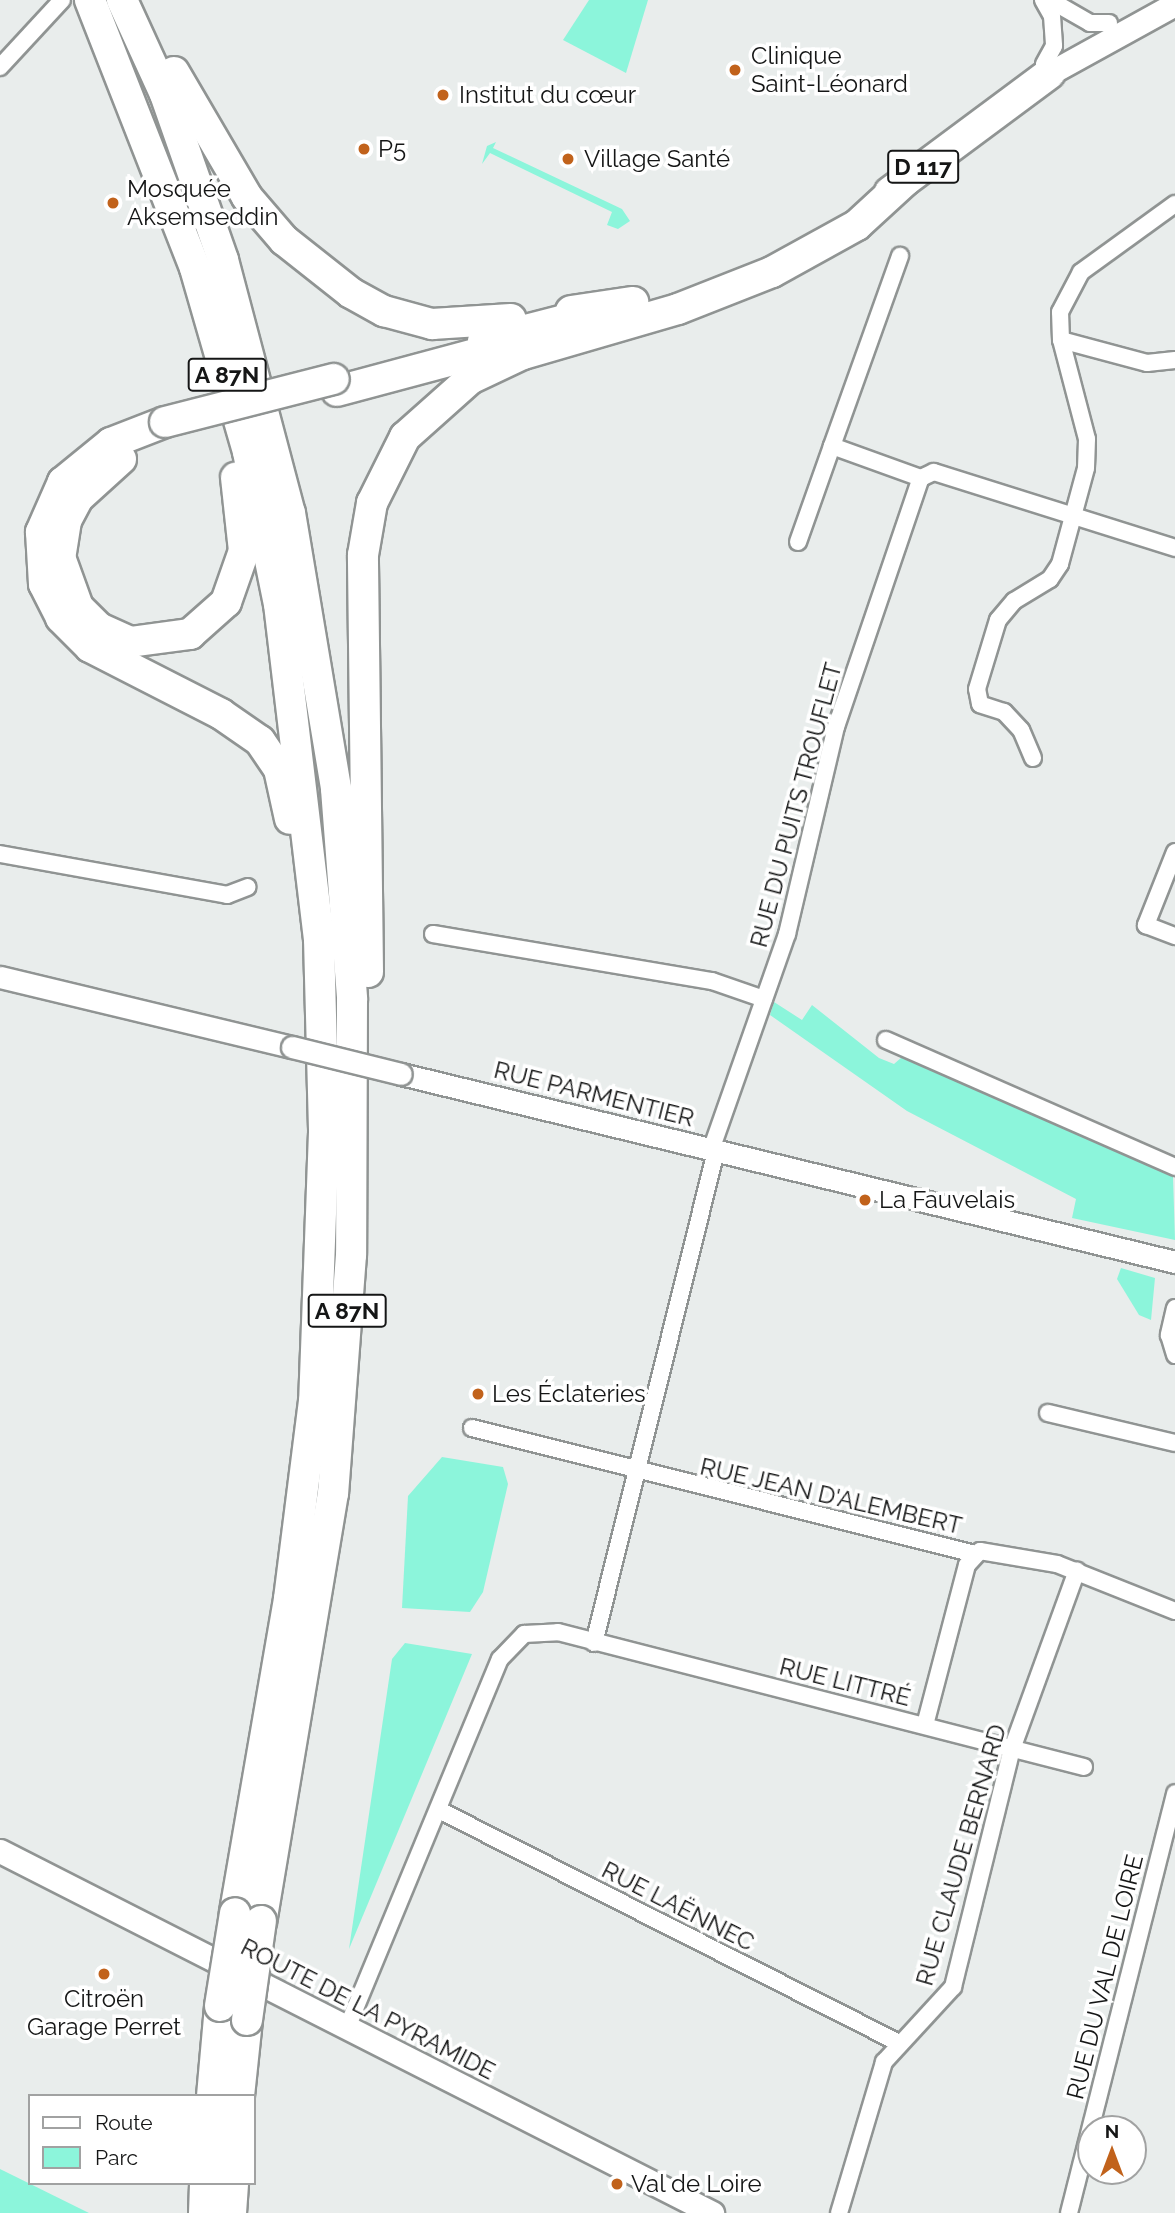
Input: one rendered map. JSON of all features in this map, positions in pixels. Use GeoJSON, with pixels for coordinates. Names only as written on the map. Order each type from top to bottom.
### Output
{"type":"FeatureCollection","features":[{"type":"Feature","properties":{"kind":"highway","name":"A 87N"},"geometry":{"type":"LineString","coordinates":[[90,0],[145,128],[195,268],[248,452],[285,645],[319,939],[324,1132],[319,1322],[289,1599],[248,1917],[247,2020],[239,2094]]}},
{"type":"Feature","properties":{"kind":"highway","name":"A 87N"},"geometry":{"type":"LineString","coordinates":[[122,0],[165,94],[223,260],[260,381],[309,603],[336,789],[352,999],[351,1255],[333,1493],[248,1917],[220,2006],[212,2094]]}},
{"type":"Feature","properties":{"kind":"highway"},"geometry":{"type":"LineString","coordinates":[[139,0],[236,181],[284,240],[351,293],[401,317],[446,324],[633,302]]}},
{"type":"Feature","properties":{"kind":"highway","name":"D 117"},"geometry":{"type":"LineString","coordinates":[[788,248],[906,180],[1047,68]]}},
{"type":"Feature","properties":{"kind":"highway","name":"D 117"},"geometry":{"type":"LineString","coordinates":[[788,248],[877,189],[1047,68]]}},
{"type":"Feature","properties":{"kind":"highway"},"geometry":{"type":"LineString","coordinates":[[145,128],[229,445],[244,551],[235,588],[202,626],[161,643],[130,642],[99,628],[72,597],[61,568],[62,533],[93,480],[167,428]]}},
{"type":"Feature","properties":{"kind":"highway"},"geometry":{"type":"LineString","coordinates":[[351,1255],[366,1140],[363,555],[384,471],[416,423],[470,379],[523,354],[678,309],[772,272],[857,225],[906,180]]}},
{"type":"Feature","properties":{"kind":"highway"},"geometry":{"type":"LineString","coordinates":[[335,385],[633,302],[788,248]]}},
{"type":"Feature","properties":{"kind":"highway"},"geometry":{"type":"LineString","coordinates":[[319,1322],[304,953],[279,769],[237,724],[79,638],[52,605],[40,564],[44,523],[70,473],[111,443],[640,310],[788,248]]}},
{"type":"Feature","properties":{"kind":"highway"},"geometry":{"type":"LineString","coordinates":[[204,2213],[205,2185]]}},
{"type":"Feature","properties":{"kind":"highway"},"geometry":{"type":"LineString","coordinates":[[231,2213],[233,2185]]}},
{"type":"Feature","properties":{"kind":"main road","name":"D 117"},"geometry":{"type":"LineString","coordinates":[[1047,68],[1109,23],[1158,0]]}},
{"type":"Feature","properties":{"kind":"main road","name":"D 117"},"geometry":{"type":"LineString","coordinates":[[1047,68],[1175,4]]}},
{"type":"Feature","properties":{"kind":"main road","name":"ROUTE DE LA PYRAMIDE"},"geometry":{"type":"LineString","coordinates":[[0,1851],[712,2213]]}},
{"type":"Feature","properties":{"kind":"street"},"geometry":{"type":"LineString","coordinates":[[0,67],[62,0]]}},
{"type":"Feature","properties":{"kind":"street"},"geometry":{"type":"LineString","coordinates":[[1043,0],[1052,16],[1054,46],[1047,68]]}},
{"type":"Feature","properties":{"kind":"street"},"geometry":{"type":"LineString","coordinates":[[1050,0],[1090,23],[1109,23]]}},
{"type":"Feature","properties":{"kind":"street"},"geometry":{"type":"LineString","coordinates":[[1033,758],[1021,730],[1004,712],[980,704],[977,689],[998,621],[1014,601],[1050,579],[1071,518],[1087,447],[1061,340],[1060,313],[1074,280],[1175,204]]}},
{"type":"Feature","properties":{"kind":"street"},"geometry":{"type":"LineString","coordinates":[[798,542],[900,256]]}},
{"type":"Feature","properties":{"kind":"street"},"geometry":{"type":"LineString","coordinates":[[1061,340],[1147,363],[1175,360]]}},
{"type":"Feature","properties":{"kind":"street"},"geometry":{"type":"LineString","coordinates":[[832,446],[924,476],[1175,548]]}},
{"type":"Feature","properties":{"kind":"street","name":"RUE DU PUITS TROUFLET"},"geometry":{"type":"LineString","coordinates":[[594,1643],[713,1151],[807,860],[836,727],[924,476]]}},
{"type":"Feature","properties":{"kind":"street"},"geometry":{"type":"LineString","coordinates":[[1175,852],[1146,925],[1175,936]]}},
{"type":"Feature","properties":{"kind":"street"},"geometry":{"type":"LineString","coordinates":[[0,854],[227,895],[248,887]]}},
{"type":"Feature","properties":{"kind":"street"},"geometry":{"type":"LineString","coordinates":[[433,934],[712,981],[764,999]]}},
{"type":"Feature","properties":{"kind":"street","name":"RUE PARMENTIER"},"geometry":{"type":"LineString","coordinates":[[0,977],[1175,1262]]}},
{"type":"Feature","properties":{"kind":"street"},"geometry":{"type":"LineString","coordinates":[[886,1040],[1175,1167]]}},
{"type":"Feature","properties":{"kind":"street"},"geometry":{"type":"LineString","coordinates":[[1175,1308],[1169,1335],[1175,1354]]}},
{"type":"Feature","properties":{"kind":"street"},"geometry":{"type":"LineString","coordinates":[[1048,1413],[1175,1443]]}},
{"type":"Feature","properties":{"kind":"street","name":"RUE JEAN D'ALEMBERT"},"geometry":{"type":"LineString","coordinates":[[472,1428],[975,1554],[986,1550],[1077,1570],[1175,1611]]}},
{"type":"Feature","properties":{"kind":"street"},"geometry":{"type":"LineString","coordinates":[[925,1725],[975,1554]]}},
{"type":"Feature","properties":{"kind":"street","name":"RUE CLAUDE BERNARD"},"geometry":{"type":"LineString","coordinates":[[839,2213],[884,2062],[897,2042],[942,2005],[953,1987],[1012,1749],[1077,1570]]}},
{"type":"Feature","properties":{"kind":"street","name":"RUE LITTRÉ"},"geometry":{"type":"LineString","coordinates":[[347,2028],[509,1644],[544,1630],[1084,1767]]}},
{"type":"Feature","properties":{"kind":"street","name":"RUE DU VAL DE LOIRE"},"geometry":{"type":"LineString","coordinates":[[1069,2213],[1175,1793]]}},
{"type":"Feature","properties":{"kind":"street","name":"RUE LAËNNEC"},"geometry":{"type":"LineString","coordinates":[[439,1810],[897,2042]]}},
{"type":"Feature","properties":{"kind":"green space"},"geometry":{"type":"Polygon","coordinates":[[[589,0],[648,0],[626,73],[563,40],[589,0]]]}},
{"type":"Feature","properties":{"kind":"green space"},"geometry":{"type":"Polygon","coordinates":[[[496,142],[493,148],[622,209],[630,221],[618,229],[607,225],[612,212],[490,153],[482,164],[487,146],[496,142]]]}},
{"type":"Feature","properties":{"kind":"green space"},"geometry":{"type":"Polygon","coordinates":[[[774,1002],[802,1020],[812,1005],[879,1058],[894,1064],[902,1057],[1173,1176],[1175,1240],[1072,1218],[1076,1199],[907,1111],[770,1015],[774,1002]]]}},
{"type":"Feature","properties":{"kind":"green space"},"geometry":{"type":"Polygon","coordinates":[[[1121,1268],[1155,1278],[1151,1320],[1139,1315],[1117,1279],[1121,1268]]]}},
{"type":"Feature","properties":{"kind":"green space"},"geometry":{"type":"Polygon","coordinates":[[[442,1457],[503,1467],[508,1484],[483,1592],[470,1612],[402,1608],[408,1496],[442,1457]]]}},
{"type":"Feature","properties":{"kind":"green space"},"geometry":{"type":"Polygon","coordinates":[[[405,1643],[472,1654],[349,1949],[392,1659],[405,1643]]]}},
{"type":"Feature","properties":{"kind":"green space"},"geometry":{"type":"Polygon","coordinates":[[[0,2169],[89,2213],[0,2213],[0,2169]]]}},
{"type":"Feature","properties":{"kind":"place","name":"Clinique Saint-Léonard"},"geometry":{"type":"Point","coordinates":[735,70]}},
{"type":"Feature","properties":{"kind":"place","name":"Institut du cœur"},"geometry":{"type":"Point","coordinates":[443,95]}},
{"type":"Feature","properties":{"kind":"place","name":"P5"},"geometry":{"type":"Point","coordinates":[364,149]}},
{"type":"Feature","properties":{"kind":"place","name":"Village Santé"},"geometry":{"type":"Point","coordinates":[568,159]}},
{"type":"Feature","properties":{"kind":"place","name":"Mosquée Aksemseddin"},"geometry":{"type":"Point","coordinates":[113,203]}},
{"type":"Feature","properties":{"kind":"place","name":"La Fauvelais"},"geometry":{"type":"Point","coordinates":[865,1200]}},
{"type":"Feature","properties":{"kind":"place","name":"Les Éclateries"},"geometry":{"type":"Point","coordinates":[478,1394]}},
{"type":"Feature","properties":{"kind":"place","name":"Citroën Garage Perret"},"geometry":{"type":"Point","coordinates":[104,1974]}},
{"type":"Feature","properties":{"kind":"place","name":"Val de Loire"},"geometry":{"type":"Point","coordinates":[617,2184]}}]}
